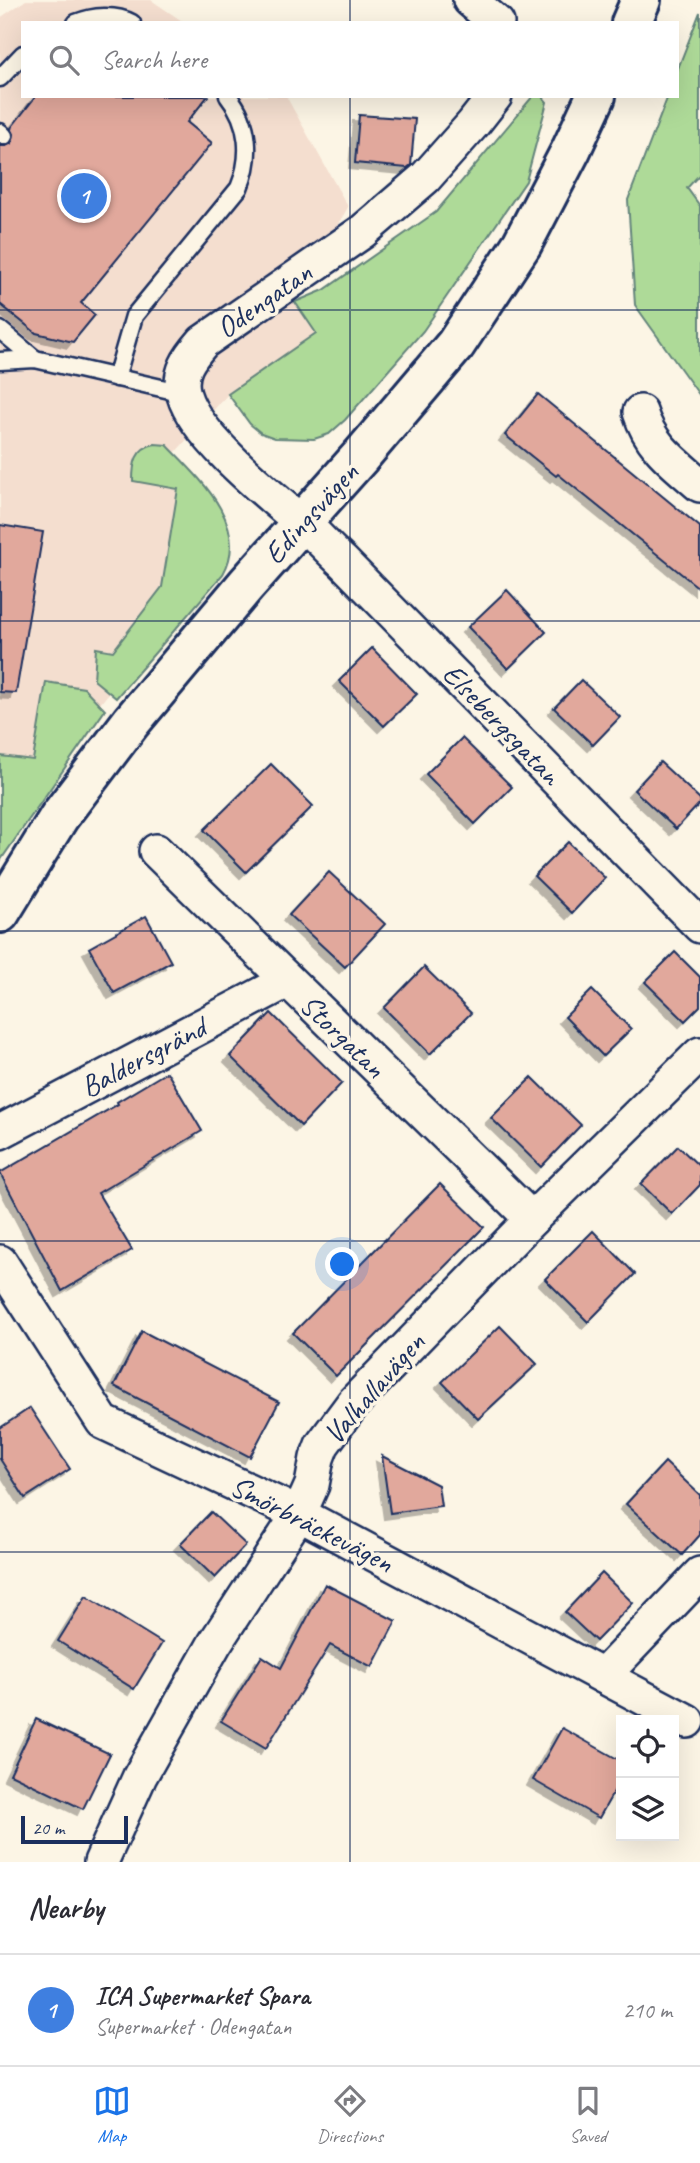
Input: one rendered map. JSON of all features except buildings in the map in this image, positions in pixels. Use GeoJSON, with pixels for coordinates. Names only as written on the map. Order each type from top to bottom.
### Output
{"type":"FeatureCollection","features":[{"type":"Feature","properties":{"kind":"street"},"geometry":{"type":"LineString","coordinates":[[470,0],[494,21]]}},
{"type":"Feature","properties":{"kind":"street"},"geometry":{"type":"LineString","coordinates":[[632,21],[641,0]]}},
{"type":"Feature","properties":{"kind":"street","name":"Odengatan"},"geometry":{"type":"LineString","coordinates":[[183,393],[182,374],[203,342],[362,232],[425,178],[494,98]]}},
{"type":"Feature","properties":{"kind":"street","name":"Edingsvägen"},"geometry":{"type":"LineString","coordinates":[[0,913],[58,817],[131,722],[246,585],[456,344],[522,244],[595,98]]}},
{"type":"Feature","properties":{"kind":"street"},"geometry":{"type":"LineString","coordinates":[[183,393],[190,408],[215,442],[260,487],[302,522]]}},
{"type":"Feature","properties":{"kind":"street"},"geometry":{"type":"LineString","coordinates":[[640,412],[645,430],[656,446],[700,485]]}},
{"type":"Feature","properties":{"kind":"street","name":"Elsebergsgatan"},"geometry":{"type":"LineString","coordinates":[[302,522],[700,926]]}},
{"type":"Feature","properties":{"kind":"street","name":"Storgatan"},"geometry":{"type":"LineString","coordinates":[[156,851],[532,1219]]}},
{"type":"Feature","properties":{"kind":"street","name":"Baldersgränd"},"geometry":{"type":"LineString","coordinates":[[0,1132],[287,981]]}},
{"type":"Feature","properties":{"kind":"street","name":"Valhallavägen"},"geometry":{"type":"LineString","coordinates":[[101,1862],[146,1763],[215,1643],[299,1514],[309,1493],[322,1445],[341,1416],[532,1219],[700,1054]]}},
{"type":"Feature","properties":{"kind":"street","name":"Smörbräckevägen"},"geometry":{"type":"LineString","coordinates":[[0,1262],[103,1422],[299,1514],[687,1721]]}},
{"type":"Feature","properties":{"kind":"street"},"geometry":{"type":"LineString","coordinates":[[603,1676],[700,1574]]}},
{"type":"Feature","properties":{"kind":"lane"},"geometry":{"type":"LineString","coordinates":[[84,21],[104,16],[128,21]]}},
{"type":"Feature","properties":{"kind":"lane"},"geometry":{"type":"LineString","coordinates":[[0,78],[21,56]]}},
{"type":"Feature","properties":{"kind":"lane"},"geometry":{"type":"LineString","coordinates":[[116,378],[134,316],[239,188],[244,176],[248,141],[241,117],[229,98]]}},
{"type":"Feature","properties":{"kind":"lane"},"geometry":{"type":"LineString","coordinates":[[0,330],[35,359]]}},
{"type":"Feature","properties":{"kind":"lane"},"geometry":{"type":"LineString","coordinates":[[0,360],[35,359],[183,393]]}},
{"type":"Feature","properties":{"kind":"shaded area"},"geometry":{"type":"Polygon","coordinates":[[[26,0],[151,0],[182,21],[21,21],[21,98],[287,98],[348,207],[295,302],[316,333],[228,394],[173,455],[215,560],[61,753],[0,854],[0,18],[26,0]]]}},
{"type":"Feature","properties":{"kind":"green space"},"geometry":{"type":"Polygon","coordinates":[[[700,12],[700,174],[687,188],[700,206],[700,396],[635,305],[628,200],[667,98],[679,98],[679,66],[700,12]]]}},
{"type":"Feature","properties":{"kind":"green space"},"geometry":{"type":"Polygon","coordinates":[[[531,98],[544,98],[547,102],[526,181],[423,331],[345,420],[329,434],[314,439],[275,438],[261,433],[250,424],[228,394],[316,333],[295,302],[324,290],[436,212],[531,98]]]}},
{"type":"Feature","properties":{"kind":"green space"},"geometry":{"type":"Polygon","coordinates":[[[155,444],[167,445],[218,504],[231,538],[230,556],[223,574],[116,698],[94,680],[96,648],[113,651],[162,587],[178,489],[133,481],[136,458],[143,449],[155,444]]]}},
{"type":"Feature","properties":{"kind":"green space"},"geometry":{"type":"Polygon","coordinates":[[[46,682],[84,688],[105,710],[0,861],[0,756],[33,760],[46,682]]]}},
{"type":"Feature","properties":{"kind":"place","name":"ICA Supermarket Spara"},"geometry":{"type":"Point","coordinates":[84,196]}}]}
